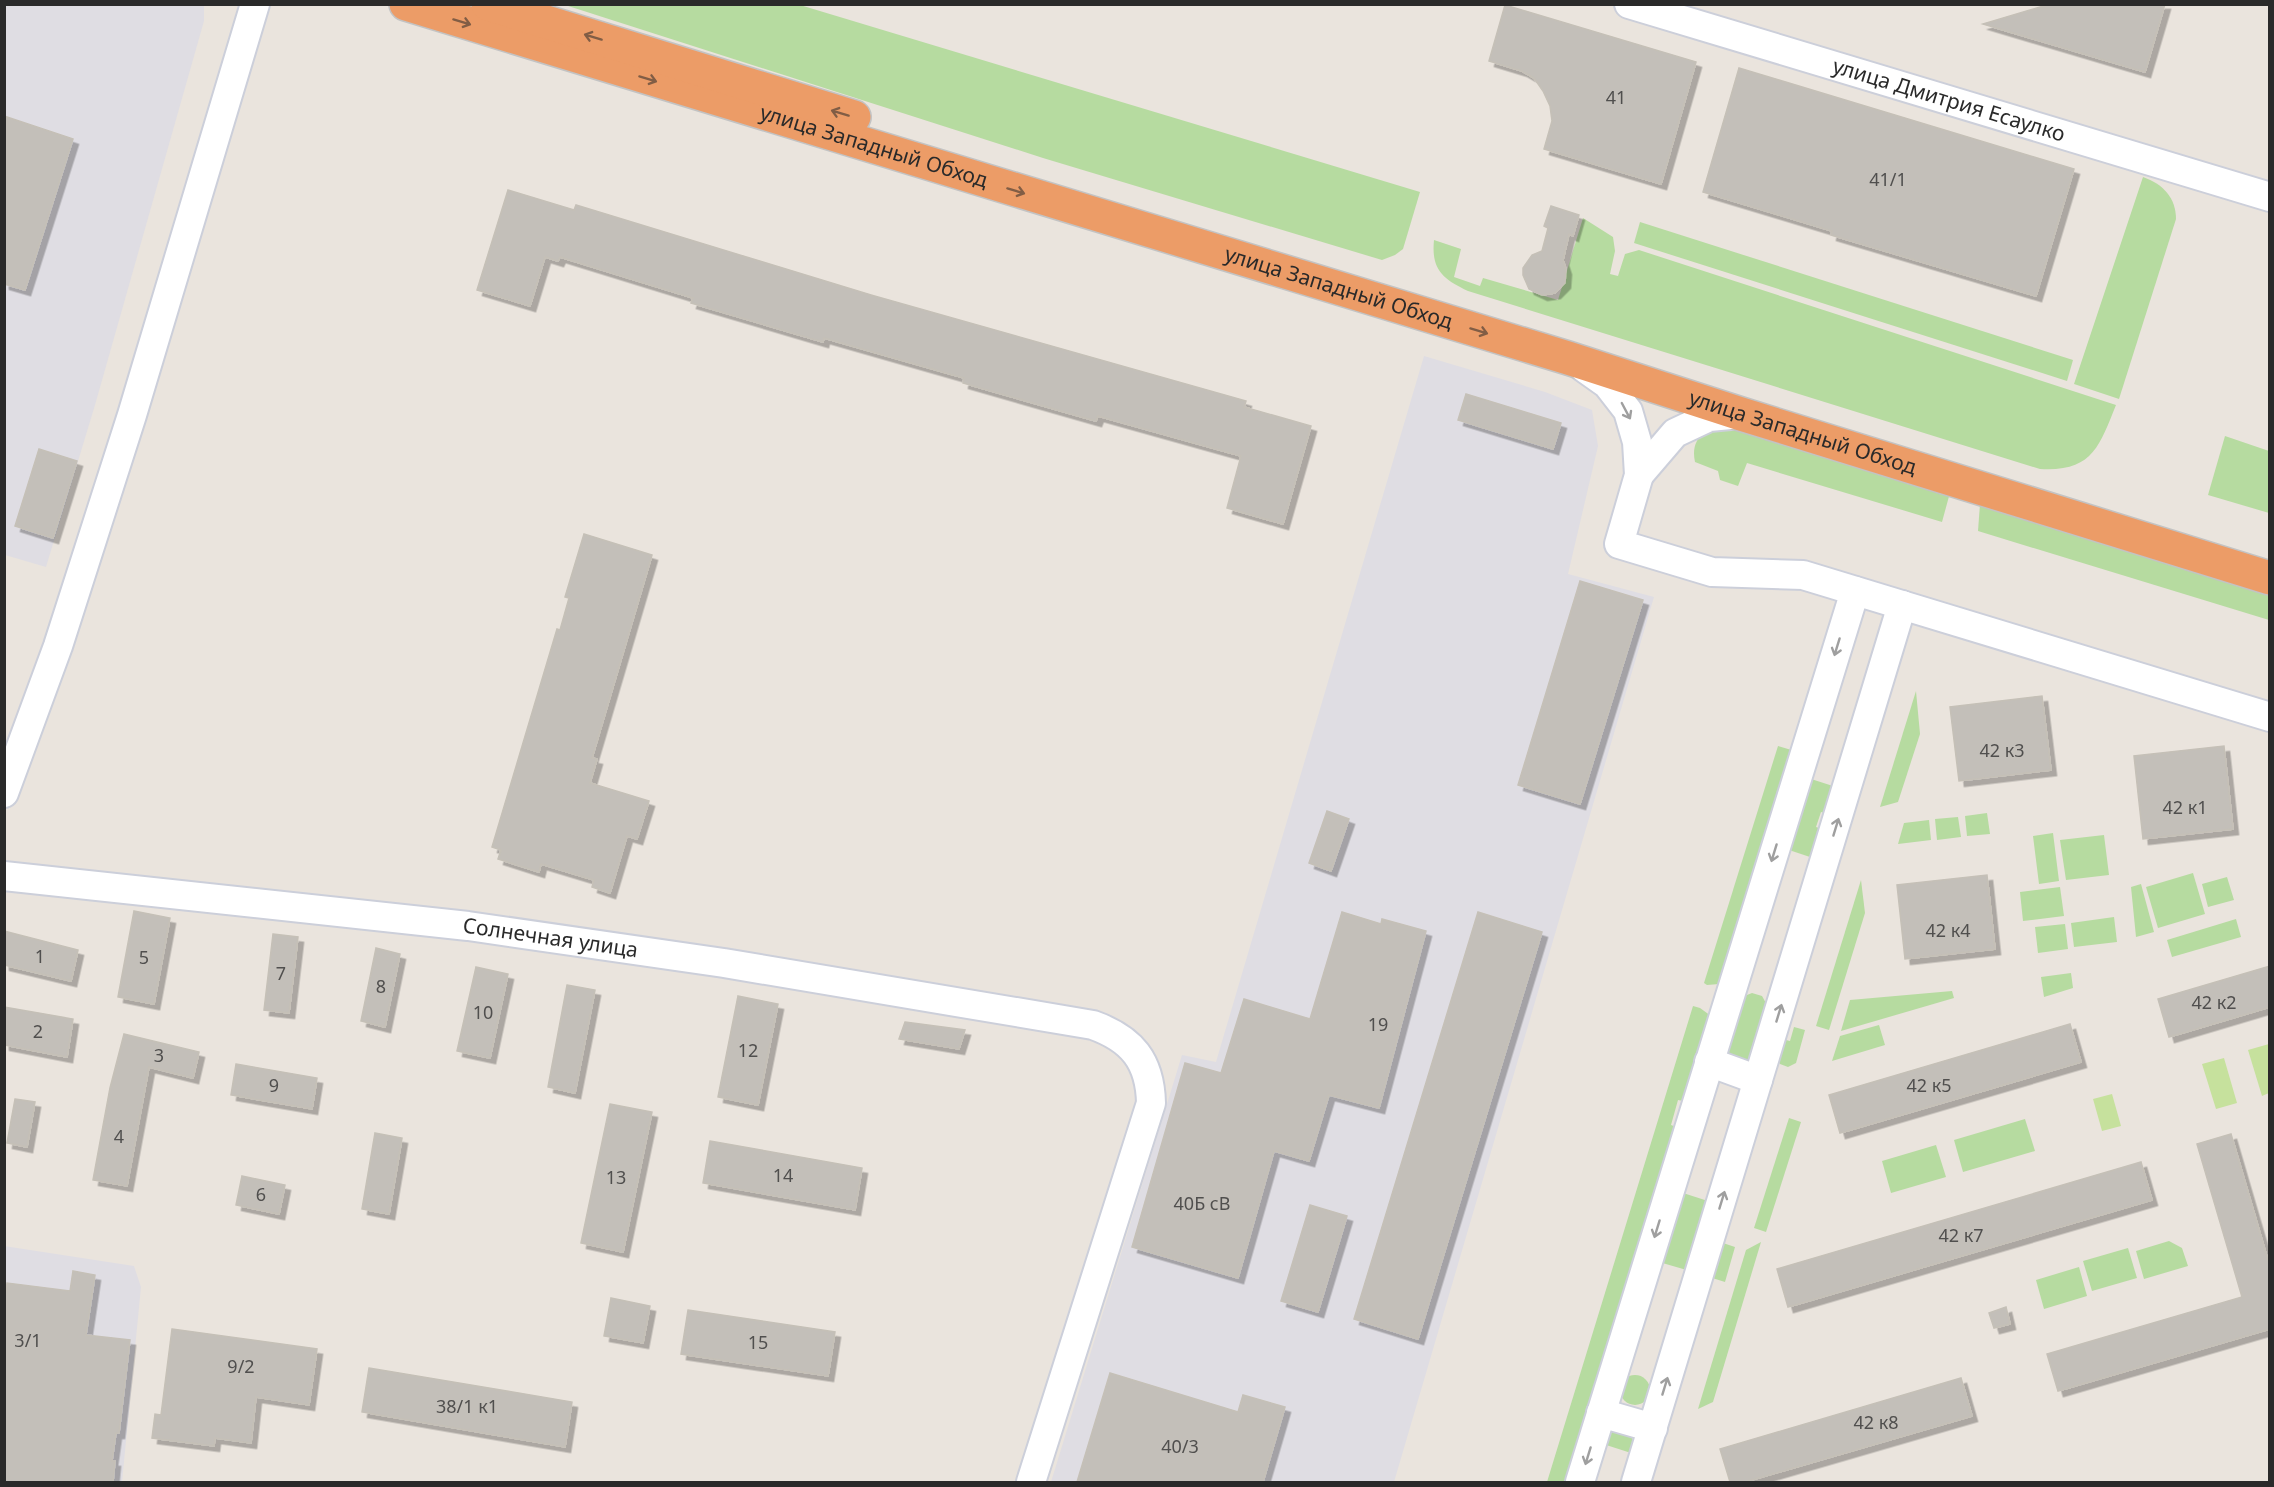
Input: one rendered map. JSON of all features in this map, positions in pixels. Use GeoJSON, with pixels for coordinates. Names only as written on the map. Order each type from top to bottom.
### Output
{"type":"FeatureCollection","features":[{"type":"Feature","properties":{"kind":"highway","name":"улица Западный Обход"},"geometry":{"type":"LineString","coordinates":[[406,4],[1569,358],[1741,414],[2270,578]]}},
{"type":"Feature","properties":{"kind":"highway","name":"улица Западный Обход"},"geometry":{"type":"LineString","coordinates":[[492,5],[1338,268],[1463,302],[1582,341],[1745,399],[2270,557]]}},
{"type":"Feature","properties":{"kind":"street","name":"улица Дмитрия Есаулко"},"geometry":{"type":"LineString","coordinates":[[1629,4],[2270,197]]}},
{"type":"Feature","properties":{"kind":"street"},"geometry":{"type":"LineString","coordinates":[[4,793],[62,635],[132,415],[255,8]]}},
{"type":"Feature","properties":{"kind":"street"},"geometry":{"type":"LineString","coordinates":[[1569,358],[1607,384],[1628,411],[1637,442],[1639,475],[1618,544],[1712,572],[1803,575],[2270,717]]}},
{"type":"Feature","properties":{"kind":"street"},"geometry":{"type":"LineString","coordinates":[[1639,475],[1675,433],[1709,417],[1741,414]]}},
{"type":"Feature","properties":{"kind":"street"},"geometry":{"type":"LineString","coordinates":[[1580,1482],[1855,591]]}},
{"type":"Feature","properties":{"kind":"street"},"geometry":{"type":"LineString","coordinates":[[1636,1482],[1902,605]]}},
{"type":"Feature","properties":{"kind":"street","name":"Солнечная улица"},"geometry":{"type":"LineString","coordinates":[[4,876],[468,926],[724,963],[1093,1025],[1114,1033],[1129,1045],[1142,1062],[1151,1082],[1151,1103],[1031,1482]]}},
{"type":"Feature","properties":{"kind":"street"},"geometry":{"type":"LineString","coordinates":[[1709,1062],[1758,1080]]}},
{"type":"Feature","properties":{"kind":"street"},"geometry":{"type":"LineString","coordinates":[[1601,1413],[1653,1428]]}},
{"type":"Feature","properties":{"kind":"shaded area"},"geometry":{"type":"Polygon","coordinates":[[[4,5],[204,5],[204,21],[95,405],[46,567],[5,555],[4,5]]]}},
{"type":"Feature","properties":{"kind":"shaded area"},"geometry":{"type":"Polygon","coordinates":[[[1424,356],[1545,392],[1592,410],[1598,446],[1568,574],[1654,597],[1394,1482],[1051,1482],[1182,1055],[1216,1062],[1424,356]]]}},
{"type":"Feature","properties":{"kind":"shaded area"},"geometry":{"type":"Polygon","coordinates":[[[4,1246],[134,1266],[141,1287],[122,1482],[5,1482],[4,1246]]]}},
{"type":"Feature","properties":{"kind":"green space"},"geometry":{"type":"Polygon","coordinates":[[[565,5],[800,5],[1420,192],[1403,249],[1382,260],[1043,158],[565,5]]]}},
{"type":"Feature","properties":{"kind":"green space"},"geometry":{"type":"Polygon","coordinates":[[[2143,177],[2157,184],[2171,198],[2176,219],[2119,399],[2074,384],[2143,177]]]}},
{"type":"Feature","properties":{"kind":"green space"},"geometry":{"type":"Polygon","coordinates":[[[1583,218],[1613,237],[1615,251],[1610,274],[1618,276],[1625,254],[1639,250],[2116,405],[2104,433],[2091,454],[2071,466],[2040,469],[1468,291],[1445,278],[1437,266],[1434,240],[1461,249],[1454,277],[1480,286],[1483,278],[1558,300],[1583,218]]]}},
{"type":"Feature","properties":{"kind":"green space"},"geometry":{"type":"Polygon","coordinates":[[[1640,222],[2073,360],[2067,381],[1634,243],[1640,222]]]}},
{"type":"Feature","properties":{"kind":"green space"},"geometry":{"type":"Polygon","coordinates":[[[1742,424],[1951,489],[1942,522],[1747,463],[1738,486],[1720,480],[1718,471],[1695,462],[1696,444],[1705,430],[1742,424]]]}},
{"type":"Feature","properties":{"kind":"green space"},"geometry":{"type":"Polygon","coordinates":[[[2225,436],[2269,451],[2269,513],[2208,495],[2225,436]]]}},
{"type":"Feature","properties":{"kind":"green space"},"geometry":{"type":"Polygon","coordinates":[[[1980,504],[2269,592],[2269,620],[1978,531],[1980,504]]]}},
{"type":"Feature","properties":{"kind":"green space"},"geometry":{"type":"Polygon","coordinates":[[[1916,691],[1920,734],[1898,802],[1880,807],[1916,691]]]}},
{"type":"Feature","properties":{"kind":"green space"},"geometry":{"type":"Polygon","coordinates":[[[1778,746],[1798,752],[1719,984],[1707,985],[1704,983],[1778,746]]]}},
{"type":"Feature","properties":{"kind":"green space"},"geometry":{"type":"Polygon","coordinates":[[[1808,778],[1836,787],[1827,814],[1821,812],[1816,827],[1822,829],[1813,858],[1786,849],[1808,778]]]}},
{"type":"Feature","properties":{"kind":"green space"},"geometry":{"type":"Polygon","coordinates":[[[1987,813],[1990,834],[1967,836],[1965,816],[1987,813]]]}},
{"type":"Feature","properties":{"kind":"green space"},"geometry":{"type":"Polygon","coordinates":[[[1958,817],[1961,837],[1937,840],[1935,819],[1958,817]]]}},
{"type":"Feature","properties":{"kind":"green space"},"geometry":{"type":"Polygon","coordinates":[[[1929,820],[1931,840],[1898,844],[1904,823],[1929,820]]]}},
{"type":"Feature","properties":{"kind":"green space"},"geometry":{"type":"Polygon","coordinates":[[[2053,833],[2059,881],[2039,884],[2033,836],[2053,833]]]}},
{"type":"Feature","properties":{"kind":"green space"},"geometry":{"type":"Polygon","coordinates":[[[2104,835],[2109,875],[2066,880],[2060,840],[2104,835]]]}},
{"type":"Feature","properties":{"kind":"green space"},"geometry":{"type":"Polygon","coordinates":[[[2193,873],[2205,914],[2158,928],[2146,887],[2193,873]]]}},
{"type":"Feature","properties":{"kind":"green space"},"geometry":{"type":"Polygon","coordinates":[[[2227,877],[2234,900],[2208,907],[2202,884],[2227,877]]]}},
{"type":"Feature","properties":{"kind":"green space"},"geometry":{"type":"Polygon","coordinates":[[[1861,880],[1865,913],[1829,1030],[1816,1026],[1861,880]]]}},
{"type":"Feature","properties":{"kind":"green space"},"geometry":{"type":"Polygon","coordinates":[[[2141,884],[2154,932],[2136,937],[2131,887],[2141,884]]]}},
{"type":"Feature","properties":{"kind":"green space"},"geometry":{"type":"Polygon","coordinates":[[[2060,887],[2064,916],[2023,921],[2020,892],[2060,887]]]}},
{"type":"Feature","properties":{"kind":"green space"},"geometry":{"type":"Polygon","coordinates":[[[2114,917],[2117,942],[2074,947],[2071,923],[2114,917]]]}},
{"type":"Feature","properties":{"kind":"green space"},"geometry":{"type":"Polygon","coordinates":[[[2236,919],[2241,937],[2172,957],[2167,940],[2236,919]]]}},
{"type":"Feature","properties":{"kind":"green space"},"geometry":{"type":"Polygon","coordinates":[[[2065,924],[2068,949],[2038,953],[2035,927],[2065,924]]]}},
{"type":"Feature","properties":{"kind":"green space"},"geometry":{"type":"Polygon","coordinates":[[[2071,973],[2073,988],[2044,997],[2041,977],[2071,973]]]}},
{"type":"Feature","properties":{"kind":"green space"},"geometry":{"type":"Polygon","coordinates":[[[1952,991],[1954,998],[1841,1031],[1850,1000],[1952,991]]]}},
{"type":"Feature","properties":{"kind":"green space"},"geometry":{"type":"Polygon","coordinates":[[[1752,993],[1762,996],[1767,1005],[1751,1058],[1746,1061],[1730,1057],[1726,1052],[1742,997],[1752,993]]]}},
{"type":"Feature","properties":{"kind":"green space"},"geometry":{"type":"Polygon","coordinates":[[[1693,1006],[1711,1016],[1688,1102],[1678,1100],[1671,1125],[1679,1128],[1571,1482],[1547,1482],[1693,1006]]]}},
{"type":"Feature","properties":{"kind":"green space"},"geometry":{"type":"Polygon","coordinates":[[[1879,1025],[1885,1045],[1832,1061],[1840,1036],[1879,1025]]]}},
{"type":"Feature","properties":{"kind":"green space"},"geometry":{"type":"Polygon","coordinates":[[[1794,1027],[1805,1030],[1796,1063],[1788,1067],[1778,1061],[1782,1039],[1790,1041],[1794,1027]]]}},
{"type":"Feature","properties":{"kind":"green space"},"geometry":{"type":"Polygon","coordinates":[[[2269,1044],[2269,1093],[2262,1096],[2248,1050],[2269,1044]]]}},
{"type":"Feature","properties":{"kind":"green space"},"geometry":{"type":"Polygon","coordinates":[[[2224,1058],[2237,1103],[2216,1109],[2202,1064],[2224,1058]]]}},
{"type":"Feature","properties":{"kind":"green space"},"geometry":{"type":"Polygon","coordinates":[[[2112,1094],[2121,1126],[2102,1131],[2093,1099],[2112,1094]]]}},
{"type":"Feature","properties":{"kind":"green space"},"geometry":{"type":"Polygon","coordinates":[[[1789,1118],[1801,1122],[1766,1232],[1754,1228],[1789,1118]]]}},
{"type":"Feature","properties":{"kind":"green space"},"geometry":{"type":"Polygon","coordinates":[[[2025,1119],[2035,1151],[1963,1172],[1954,1140],[2025,1119]]]}},
{"type":"Feature","properties":{"kind":"green space"},"geometry":{"type":"Polygon","coordinates":[[[1936,1145],[1946,1177],[1891,1193],[1882,1161],[1936,1145]]]}},
{"type":"Feature","properties":{"kind":"green space"},"geometry":{"type":"Polygon","coordinates":[[[1680,1192],[1711,1202],[1690,1271],[1659,1262],[1680,1192]]]}},
{"type":"Feature","properties":{"kind":"green space"},"geometry":{"type":"Polygon","coordinates":[[[2169,1241],[2182,1248],[2188,1266],[2144,1279],[2136,1251],[2169,1241]]]}},
{"type":"Feature","properties":{"kind":"green space"},"geometry":{"type":"Polygon","coordinates":[[[1720,1242],[1735,1247],[1725,1282],[1709,1277],[1720,1242]]]}},
{"type":"Feature","properties":{"kind":"green space"},"geometry":{"type":"Polygon","coordinates":[[[1761,1242],[1713,1402],[1698,1409],[1746,1250],[1761,1242]]]}},
{"type":"Feature","properties":{"kind":"green space"},"geometry":{"type":"Polygon","coordinates":[[[2128,1248],[2137,1278],[2092,1291],[2083,1261],[2128,1248]]]}},
{"type":"Feature","properties":{"kind":"green space"},"geometry":{"type":"Polygon","coordinates":[[[2079,1267],[2087,1296],[2044,1309],[2036,1280],[2079,1267]]]}},
{"type":"Feature","properties":{"kind":"green space"},"geometry":{"type":"Polygon","coordinates":[[[1635,1375],[1646,1379],[1650,1390],[1646,1401],[1635,1405],[1624,1401],[1620,1390],[1624,1379],[1635,1375]]]}},
{"type":"Feature","properties":{"kind":"green space"},"geometry":{"type":"Polygon","coordinates":[[[1607,1429],[1630,1433],[1634,1443],[1631,1453],[1600,1443],[1607,1429]]]}},
{"type":"Feature","properties":{"kind":"building"},"geometry":{"type":"Polygon","coordinates":[[[2050,4],[2165,4],[2145,72],[1983,24],[2050,4]]]}},
{"type":"Feature","properties":{"kind":"building"},"geometry":{"type":"Polygon","coordinates":[[[1505,5],[1696,62],[1661,184],[1544,149],[1552,121],[1550,106],[1543,91],[1534,78],[1522,71],[1489,61],[1505,5]]]}},
{"type":"Feature","properties":{"kind":"building"},"geometry":{"type":"Polygon","coordinates":[[[1739,68],[2074,169],[2036,296],[1831,235],[1832,231],[1703,192],[1739,68]]]}},
{"type":"Feature","properties":{"kind":"building"},"geometry":{"type":"Polygon","coordinates":[[[4,116],[73,139],[25,290],[4,284],[4,116]]]}},
{"type":"Feature","properties":{"kind":"building"},"geometry":{"type":"Polygon","coordinates":[[[508,190],[574,210],[576,205],[871,295],[1246,401],[1244,407],[1311,426],[1283,524],[1227,508],[1241,456],[1098,416],[1096,421],[963,383],[964,378],[824,338],[823,342],[691,303],[693,298],[560,257],[558,261],[545,257],[530,306],[477,290],[508,190]]]}},
{"type":"Feature","properties":{"kind":"building"},"geometry":{"type":"Polygon","coordinates":[[[1551,206],[1579,215],[1573,236],[1569,234],[1563,260],[1566,269],[1565,283],[1555,293],[1542,295],[1529,289],[1523,275],[1523,268],[1532,255],[1542,251],[1548,228],[1544,226],[1551,206]]]}},
{"type":"Feature","properties":{"kind":"building"},"geometry":{"type":"Polygon","coordinates":[[[1466,394],[1561,423],[1553,449],[1458,420],[1466,394]]]}},
{"type":"Feature","properties":{"kind":"building"},"geometry":{"type":"Polygon","coordinates":[[[39,449],[77,461],[53,538],[15,526],[39,449]]]}},
{"type":"Feature","properties":{"kind":"building"},"geometry":{"type":"Polygon","coordinates":[[[584,534],[652,555],[592,758],[597,759],[590,783],[649,801],[637,839],[627,836],[610,893],[592,887],[594,880],[541,864],[539,872],[498,859],[501,850],[492,847],[557,629],[560,630],[569,598],[565,597],[584,534]]]}},
{"type":"Feature","properties":{"kind":"building"},"geometry":{"type":"Polygon","coordinates":[[[1580,581],[1643,600],[1580,804],[1518,785],[1580,581]]]}},
{"type":"Feature","properties":{"kind":"building"},"geometry":{"type":"Polygon","coordinates":[[[2042,696],[2051,770],[1959,781],[1950,707],[2042,696]]]}},
{"type":"Feature","properties":{"kind":"building"},"geometry":{"type":"Polygon","coordinates":[[[2224,746],[2233,829],[2143,839],[2134,756],[2224,746]]]}},
{"type":"Feature","properties":{"kind":"building"},"geometry":{"type":"Polygon","coordinates":[[[1327,811],[1349,819],[1331,871],[1309,863],[1327,811]]]}},
{"type":"Feature","properties":{"kind":"building"},"geometry":{"type":"Polygon","coordinates":[[[1987,875],[1995,949],[1905,959],[1897,885],[1987,875]]]}},
{"type":"Feature","properties":{"kind":"building"},"geometry":{"type":"Polygon","coordinates":[[[134,911],[170,918],[154,1004],[118,997],[134,911]]]}},
{"type":"Feature","properties":{"kind":"building"},"geometry":{"type":"Polygon","coordinates":[[[1342,912],[1381,924],[1382,919],[1426,931],[1379,1108],[1329,1095],[1309,1161],[1274,1151],[1238,1278],[1132,1247],[1185,1063],[1221,1073],[1244,999],[1310,1019],[1342,912]]]}},
{"type":"Feature","properties":{"kind":"building"},"geometry":{"type":"Polygon","coordinates":[[[1478,912],[1542,932],[1418,1339],[1354,1319],[1478,912]]]}},
{"type":"Feature","properties":{"kind":"building"},"geometry":{"type":"Polygon","coordinates":[[[4,931],[78,950],[71,981],[4,965],[4,931]]]}},
{"type":"Feature","properties":{"kind":"building"},"geometry":{"type":"Polygon","coordinates":[[[273,934],[298,937],[289,1013],[264,1010],[273,934]]]}},
{"type":"Feature","properties":{"kind":"building"},"geometry":{"type":"Polygon","coordinates":[[[376,948],[400,954],[385,1027],[361,1021],[376,948]]]}},
{"type":"Feature","properties":{"kind":"building"},"geometry":{"type":"Polygon","coordinates":[[[2270,966],[2270,1007],[2169,1037],[2158,999],[2270,966]]]}},
{"type":"Feature","properties":{"kind":"building"},"geometry":{"type":"Polygon","coordinates":[[[476,967],[508,974],[490,1058],[457,1051],[476,967]]]}},
{"type":"Feature","properties":{"kind":"building"},"geometry":{"type":"Polygon","coordinates":[[[567,985],[595,990],[575,1093],[548,1087],[567,985]]]}},
{"type":"Feature","properties":{"kind":"building"},"geometry":{"type":"Polygon","coordinates":[[[738,996],[778,1004],[758,1105],[718,1097],[738,996]]]}},
{"type":"Feature","properties":{"kind":"building"},"geometry":{"type":"Polygon","coordinates":[[[4,1007],[73,1019],[67,1057],[4,1045],[4,1007]]]}},
{"type":"Feature","properties":{"kind":"building"},"geometry":{"type":"Polygon","coordinates":[[[905,1022],[965,1030],[959,1049],[899,1039],[905,1022]]]}},
{"type":"Feature","properties":{"kind":"building"},"geometry":{"type":"Polygon","coordinates":[[[2070,1024],[2081,1062],[1840,1133],[1829,1095],[2070,1024]]]}},
{"type":"Feature","properties":{"kind":"building"},"geometry":{"type":"Polygon","coordinates":[[[124,1034],[199,1052],[193,1078],[149,1067],[127,1186],[93,1180],[110,1088],[124,1034]]]}},
{"type":"Feature","properties":{"kind":"building"},"geometry":{"type":"Polygon","coordinates":[[[236,1064],[317,1078],[312,1109],[231,1095],[236,1064]]]}},
{"type":"Feature","properties":{"kind":"building"},"geometry":{"type":"Polygon","coordinates":[[[15,1099],[35,1102],[27,1147],[7,1143],[15,1099]]]}},
{"type":"Feature","properties":{"kind":"building"},"geometry":{"type":"Polygon","coordinates":[[[610,1104],[652,1112],[623,1252],[581,1243],[610,1104]]]}},
{"type":"Feature","properties":{"kind":"building"},"geometry":{"type":"Polygon","coordinates":[[[375,1133],[402,1138],[389,1214],[362,1209],[375,1133]]]}},
{"type":"Feature","properties":{"kind":"building"},"geometry":{"type":"Polygon","coordinates":[[[2231,1134],[2270,1267],[2270,1329],[2058,1391],[2047,1354],[2242,1297],[2197,1144],[2231,1134]]]}},
{"type":"Feature","properties":{"kind":"building"},"geometry":{"type":"Polygon","coordinates":[[[710,1141],[862,1168],[855,1210],[703,1183],[710,1141]]]}},
{"type":"Feature","properties":{"kind":"building"},"geometry":{"type":"Polygon","coordinates":[[[2141,1162],[2152,1200],[1788,1307],[1777,1269],[2141,1162]]]}},
{"type":"Feature","properties":{"kind":"building"},"geometry":{"type":"Polygon","coordinates":[[[242,1176],[285,1185],[279,1214],[236,1205],[242,1176]]]}},
{"type":"Feature","properties":{"kind":"building"},"geometry":{"type":"Polygon","coordinates":[[[1310,1205],[1347,1216],[1318,1312],[1281,1301],[1310,1205]]]}},
{"type":"Feature","properties":{"kind":"building"},"geometry":{"type":"Polygon","coordinates":[[[73,1271],[95,1275],[86,1335],[130,1340],[119,1433],[116,1433],[112,1461],[115,1461],[113,1482],[4,1482],[4,1306],[7,1283],[70,1291],[73,1271]]]}},
{"type":"Feature","properties":{"kind":"building"},"geometry":{"type":"Polygon","coordinates":[[[611,1298],[650,1306],[643,1343],[604,1336],[611,1298]]]}},
{"type":"Feature","properties":{"kind":"building"},"geometry":{"type":"Polygon","coordinates":[[[2006,1307],[2010,1324],[1994,1328],[1989,1313],[2006,1307]]]}},
{"type":"Feature","properties":{"kind":"building"},"geometry":{"type":"Polygon","coordinates":[[[688,1310],[835,1332],[828,1376],[681,1354],[688,1310]]]}},
{"type":"Feature","properties":{"kind":"building"},"geometry":{"type":"Polygon","coordinates":[[[172,1329],[317,1349],[309,1405],[256,1397],[251,1443],[215,1438],[214,1446],[152,1438],[155,1414],[161,1415],[172,1329]]]}},
{"type":"Feature","properties":{"kind":"building"},"geometry":{"type":"Polygon","coordinates":[[[369,1368],[572,1402],[565,1447],[362,1412],[369,1368]]]}},
{"type":"Feature","properties":{"kind":"building"},"geometry":{"type":"Polygon","coordinates":[[[1110,1373],[1238,1412],[1243,1395],[1285,1407],[1263,1482],[1077,1482],[1110,1373]]]}},
{"type":"Feature","properties":{"kind":"building"},"geometry":{"type":"Polygon","coordinates":[[[1961,1378],[1972,1416],[1745,1482],[1730,1482],[1720,1449],[1961,1378]]]}}]}
